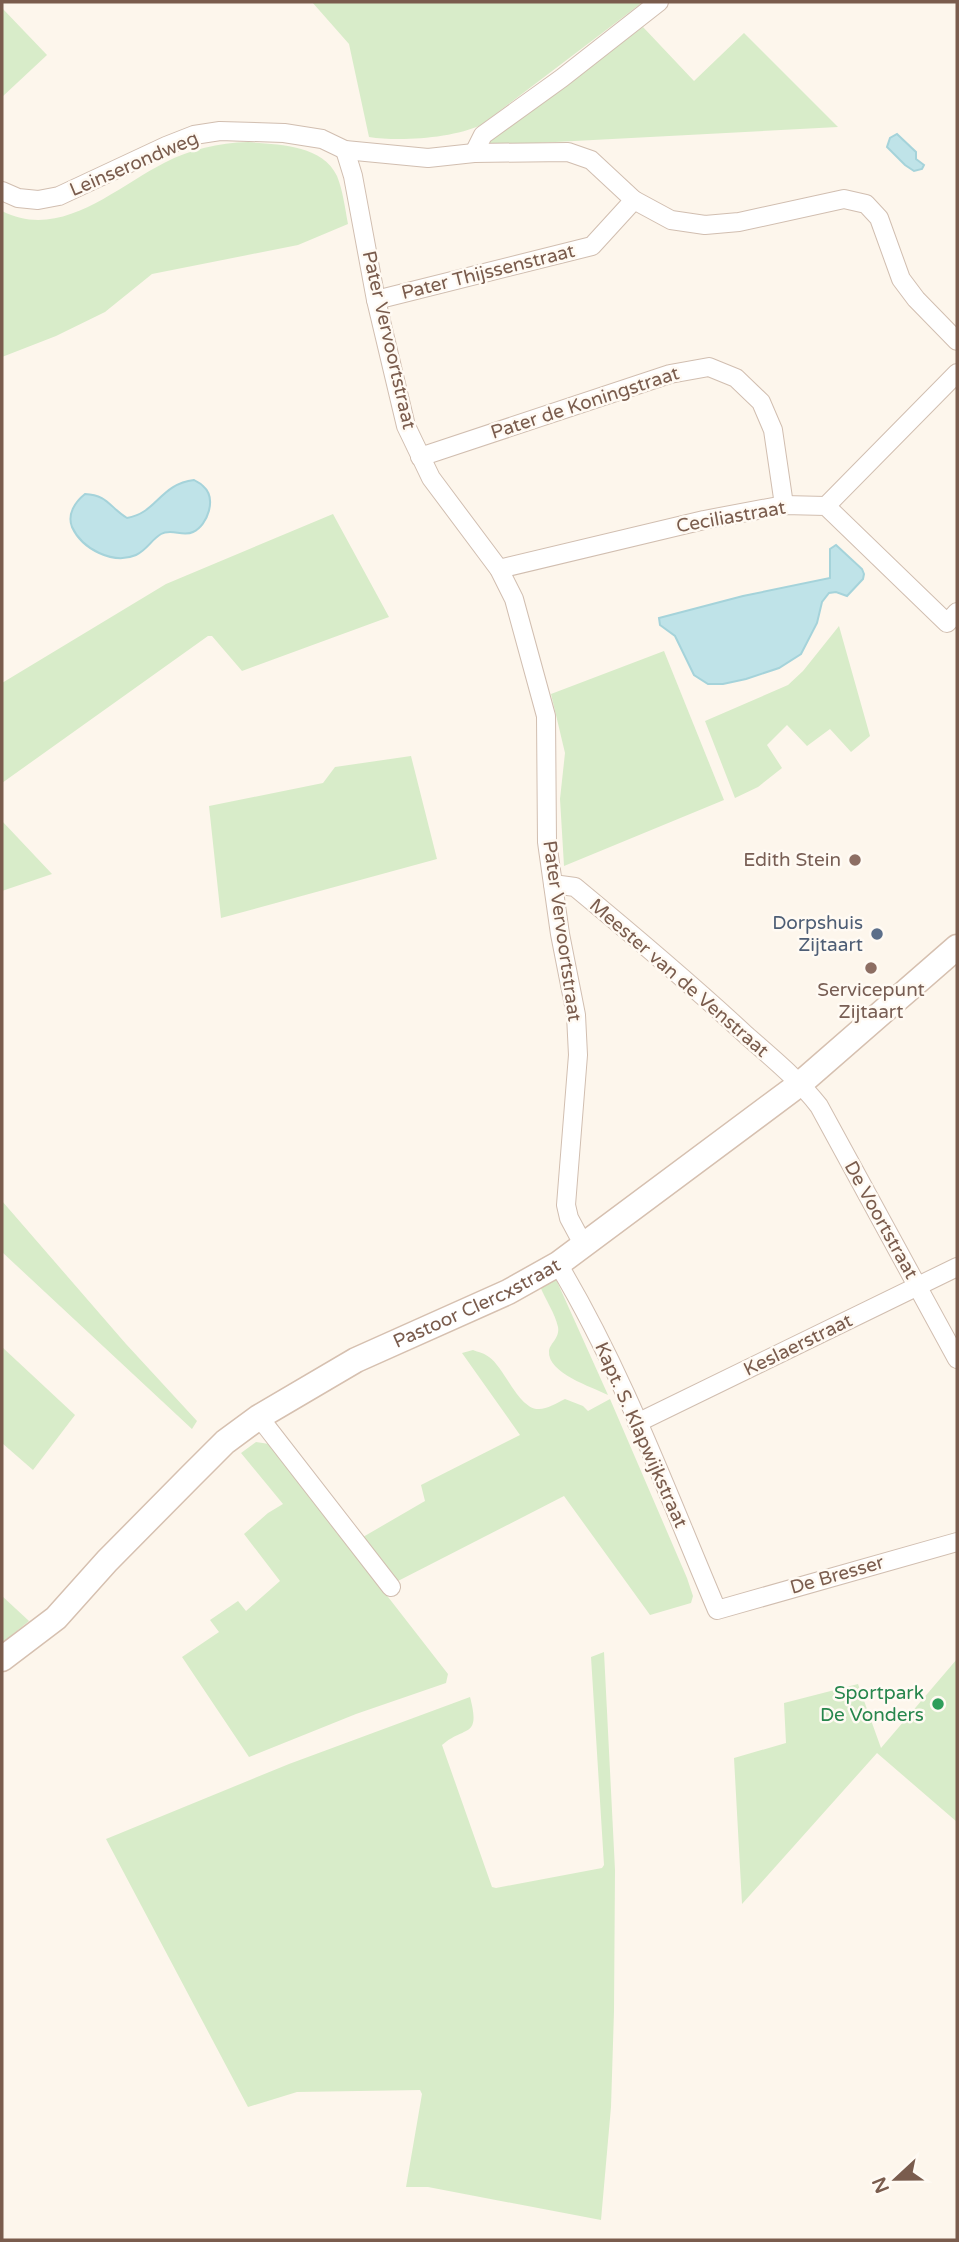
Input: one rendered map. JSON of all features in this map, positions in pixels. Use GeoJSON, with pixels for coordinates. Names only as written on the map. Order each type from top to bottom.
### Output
{"type":"FeatureCollection","features":[{"type":"Feature","properties":{"kind":"street"},"geometry":{"type":"LineString","coordinates":[[474,153],[482,135],[562,78],[659,2]]}},
{"type":"Feature","properties":{"kind":"street","name":"Leinserondweg"},"geometry":{"type":"LineString","coordinates":[[2,191],[18,198],[38,200],[59,196],[166,146],[194,135],[220,131],[284,133],[322,139],[345,150],[428,158],[474,153],[568,152],[591,160],[634,200]]}},
{"type":"Feature","properties":{"kind":"street","name":"Pater Vervoortstraat"},"geometry":{"type":"LineString","coordinates":[[345,150],[353,176],[376,300],[406,426],[432,478],[499,569],[514,598],[546,716],[547,842],[576,1014],[578,1055],[566,1205],[569,1218],[584,1246]]}},
{"type":"Feature","properties":{"kind":"street"},"geometry":{"type":"LineString","coordinates":[[634,200],[671,220],[705,225],[739,222],[844,199],[866,204],[878,218],[901,279],[916,299],[957,341]]}},
{"type":"Feature","properties":{"kind":"street","name":"Pater Thijssenstraat"},"geometry":{"type":"LineString","coordinates":[[376,300],[592,246],[634,200]]}},
{"type":"Feature","properties":{"kind":"street","name":"Pater de Koningstraat"},"geometry":{"type":"LineString","coordinates":[[420,457],[670,374],[709,367],[736,378],[761,402],[773,430],[784,505]]}},
{"type":"Feature","properties":{"kind":"street"},"geometry":{"type":"LineString","coordinates":[[954,623],[826,506],[957,373]]}},
{"type":"Feature","properties":{"kind":"street","name":"Ceciliastraat"},"geometry":{"type":"LineString","coordinates":[[499,569],[704,520],[784,505],[826,506]]}},
{"type":"Feature","properties":{"kind":"street","name":"Meester van de Venstraat"},"geometry":{"type":"LineString","coordinates":[[553,884],[575,887],[580,891],[686,979],[801,1083]]}},
{"type":"Feature","properties":{"kind":"street","name":"Pastoor Clercxstraat"},"geometry":{"type":"LineString","coordinates":[[2,1659],[56,1618],[107,1561],[190,1477],[225,1443],[259,1417],[356,1360],[508,1292],[558,1264],[801,1083],[957,947]]}},
{"type":"Feature","properties":{"kind":"street","name":"De Voortstraat"},"geometry":{"type":"LineString","coordinates":[[801,1083],[819,1106],[957,1359]]}},
{"type":"Feature","properties":{"kind":"street","name":"Kapt. S. Klapwijkstraat"},"geometry":{"type":"LineString","coordinates":[[558,1264],[586,1312],[638,1423],[717,1610]]}},
{"type":"Feature","properties":{"kind":"street","name":"Keslaerstraat"},"geometry":{"type":"LineString","coordinates":[[638,1423],[957,1267]]}},
{"type":"Feature","properties":{"kind":"street"},"geometry":{"type":"LineString","coordinates":[[259,1417],[391,1587]]}},
{"type":"Feature","properties":{"kind":"street","name":"De Bresser"},"geometry":{"type":"LineString","coordinates":[[717,1610],[957,1542]]}},
{"type":"Feature","properties":{"kind":"green space"},"geometry":{"type":"Polygon","coordinates":[[[312,2],[643,2],[481,125],[441,136],[396,139],[369,137],[349,44],[312,2]]]}},
{"type":"Feature","properties":{"kind":"green space"},"geometry":{"type":"Polygon","coordinates":[[[2,8],[47,55],[2,97],[2,8]]]}},
{"type":"Feature","properties":{"kind":"green space"},"geometry":{"type":"Polygon","coordinates":[[[643,27],[694,81],[744,33],[838,127],[482,146],[643,27]]]}},
{"type":"Feature","properties":{"kind":"green space"},"geometry":{"type":"Polygon","coordinates":[[[248,142],[298,148],[330,165],[337,176],[348,224],[298,245],[152,274],[105,312],[56,336],[2,357],[2,211],[24,219],[45,220],[66,216],[107,197],[184,154],[215,145],[248,142]]]}},
{"type":"Feature","properties":{"kind":"green space"},"geometry":{"type":"Polygon","coordinates":[[[333,514],[389,617],[242,671],[212,636],[208,636],[2,783],[2,683],[166,584],[333,514]]]}},
{"type":"Feature","properties":{"kind":"green space"},"geometry":{"type":"Polygon","coordinates":[[[839,626],[870,736],[851,752],[830,729],[807,746],[787,725],[767,745],[782,768],[758,787],[735,798],[705,721],[788,685],[803,671],[839,626]]]}},
{"type":"Feature","properties":{"kind":"green space"},"geometry":{"type":"Polygon","coordinates":[[[664,651],[724,800],[564,866],[560,799],[565,753],[551,694],[664,651]]]}},
{"type":"Feature","properties":{"kind":"green space"},"geometry":{"type":"Polygon","coordinates":[[[411,756],[437,859],[221,918],[209,806],[323,783],[335,767],[411,756]]]}},
{"type":"Feature","properties":{"kind":"green space"},"geometry":{"type":"Polygon","coordinates":[[[2,821],[52,874],[2,891],[2,821]]]}},
{"type":"Feature","properties":{"kind":"green space"},"geometry":{"type":"Polygon","coordinates":[[[2,1201],[197,1421],[192,1429],[2,1252],[2,1201]]]}},
{"type":"Feature","properties":{"kind":"green space"},"geometry":{"type":"Polygon","coordinates":[[[555,1277],[608,1395],[572,1378],[550,1359],[549,1351],[558,1334],[558,1327],[540,1286],[555,1277]]]}},
{"type":"Feature","properties":{"kind":"green space"},"geometry":{"type":"Polygon","coordinates":[[[2,1347],[75,1415],[33,1470],[2,1443],[2,1347]]]}},
{"type":"Feature","properties":{"kind":"green space"},"geometry":{"type":"Polygon","coordinates":[[[473,1350],[485,1354],[495,1362],[518,1396],[532,1407],[545,1408],[565,1399],[583,1406],[588,1411],[610,1399],[687,1578],[693,1596],[691,1603],[650,1615],[564,1496],[398,1581],[363,1537],[425,1501],[421,1485],[520,1435],[462,1353],[473,1350]]]}},
{"type":"Feature","properties":{"kind":"green space"},"geometry":{"type":"Polygon","coordinates":[[[256,1442],[269,1444],[448,1674],[446,1683],[356,1714],[249,1757],[182,1657],[219,1632],[210,1620],[238,1601],[246,1611],[280,1581],[244,1534],[283,1504],[241,1453],[256,1442]]]}},
{"type":"Feature","properties":{"kind":"green space"},"geometry":{"type":"Polygon","coordinates":[[[2,1596],[29,1621],[2,1643],[2,1596]]]}},
{"type":"Feature","properties":{"kind":"green space"},"geometry":{"type":"Polygon","coordinates":[[[604,1652],[615,1870],[611,2107],[601,2220],[428,2187],[406,2187],[422,2094],[420,2090],[297,2092],[248,2107],[106,1839],[289,1764],[470,1697],[474,1719],[472,1725],[442,1745],[492,1887],[602,1868],[604,1865],[591,1657],[604,1652]]]}},
{"type":"Feature","properties":{"kind":"green space"},"geometry":{"type":"Polygon","coordinates":[[[957,1659],[957,1822],[877,1753],[742,1904],[734,1758],[786,1743],[784,1703],[858,1684],[881,1748],[957,1659]]]}},
{"type":"Feature","properties":{"kind":"water"},"geometry":{"type":"Polygon","coordinates":[[[897,134],[916,152],[916,159],[924,165],[922,169],[914,171],[887,147],[890,138],[897,134]]]}},
{"type":"Feature","properties":{"kind":"water"},"geometry":{"type":"Polygon","coordinates":[[[194,480],[202,485],[209,497],[209,511],[203,524],[193,532],[185,534],[165,532],[136,555],[118,558],[99,553],[83,542],[72,527],[73,509],[85,494],[104,499],[127,518],[145,511],[173,487],[194,480]]]}},
{"type":"Feature","properties":{"kind":"water"},"geometry":{"type":"Polygon","coordinates":[[[836,545],[862,569],[863,579],[847,596],[836,592],[829,593],[822,602],[817,623],[801,654],[779,668],[746,679],[708,684],[694,675],[675,636],[660,625],[659,618],[743,596],[830,578],[830,549],[836,545]]]}},
{"type":"Feature","properties":{"kind":"place","name":"Edith Stein"},"geometry":{"type":"Point","coordinates":[855,860]}},
{"type":"Feature","properties":{"kind":"place","name":"Dorpshuis Zijtaart"},"geometry":{"type":"Point","coordinates":[877,934]}},
{"type":"Feature","properties":{"kind":"place","name":"Servicepunt Zijtaart"},"geometry":{"type":"Point","coordinates":[871,968]}},
{"type":"Feature","properties":{"kind":"place","name":"Sportpark De Vonders"},"geometry":{"type":"Point","coordinates":[938,1704]}}]}
